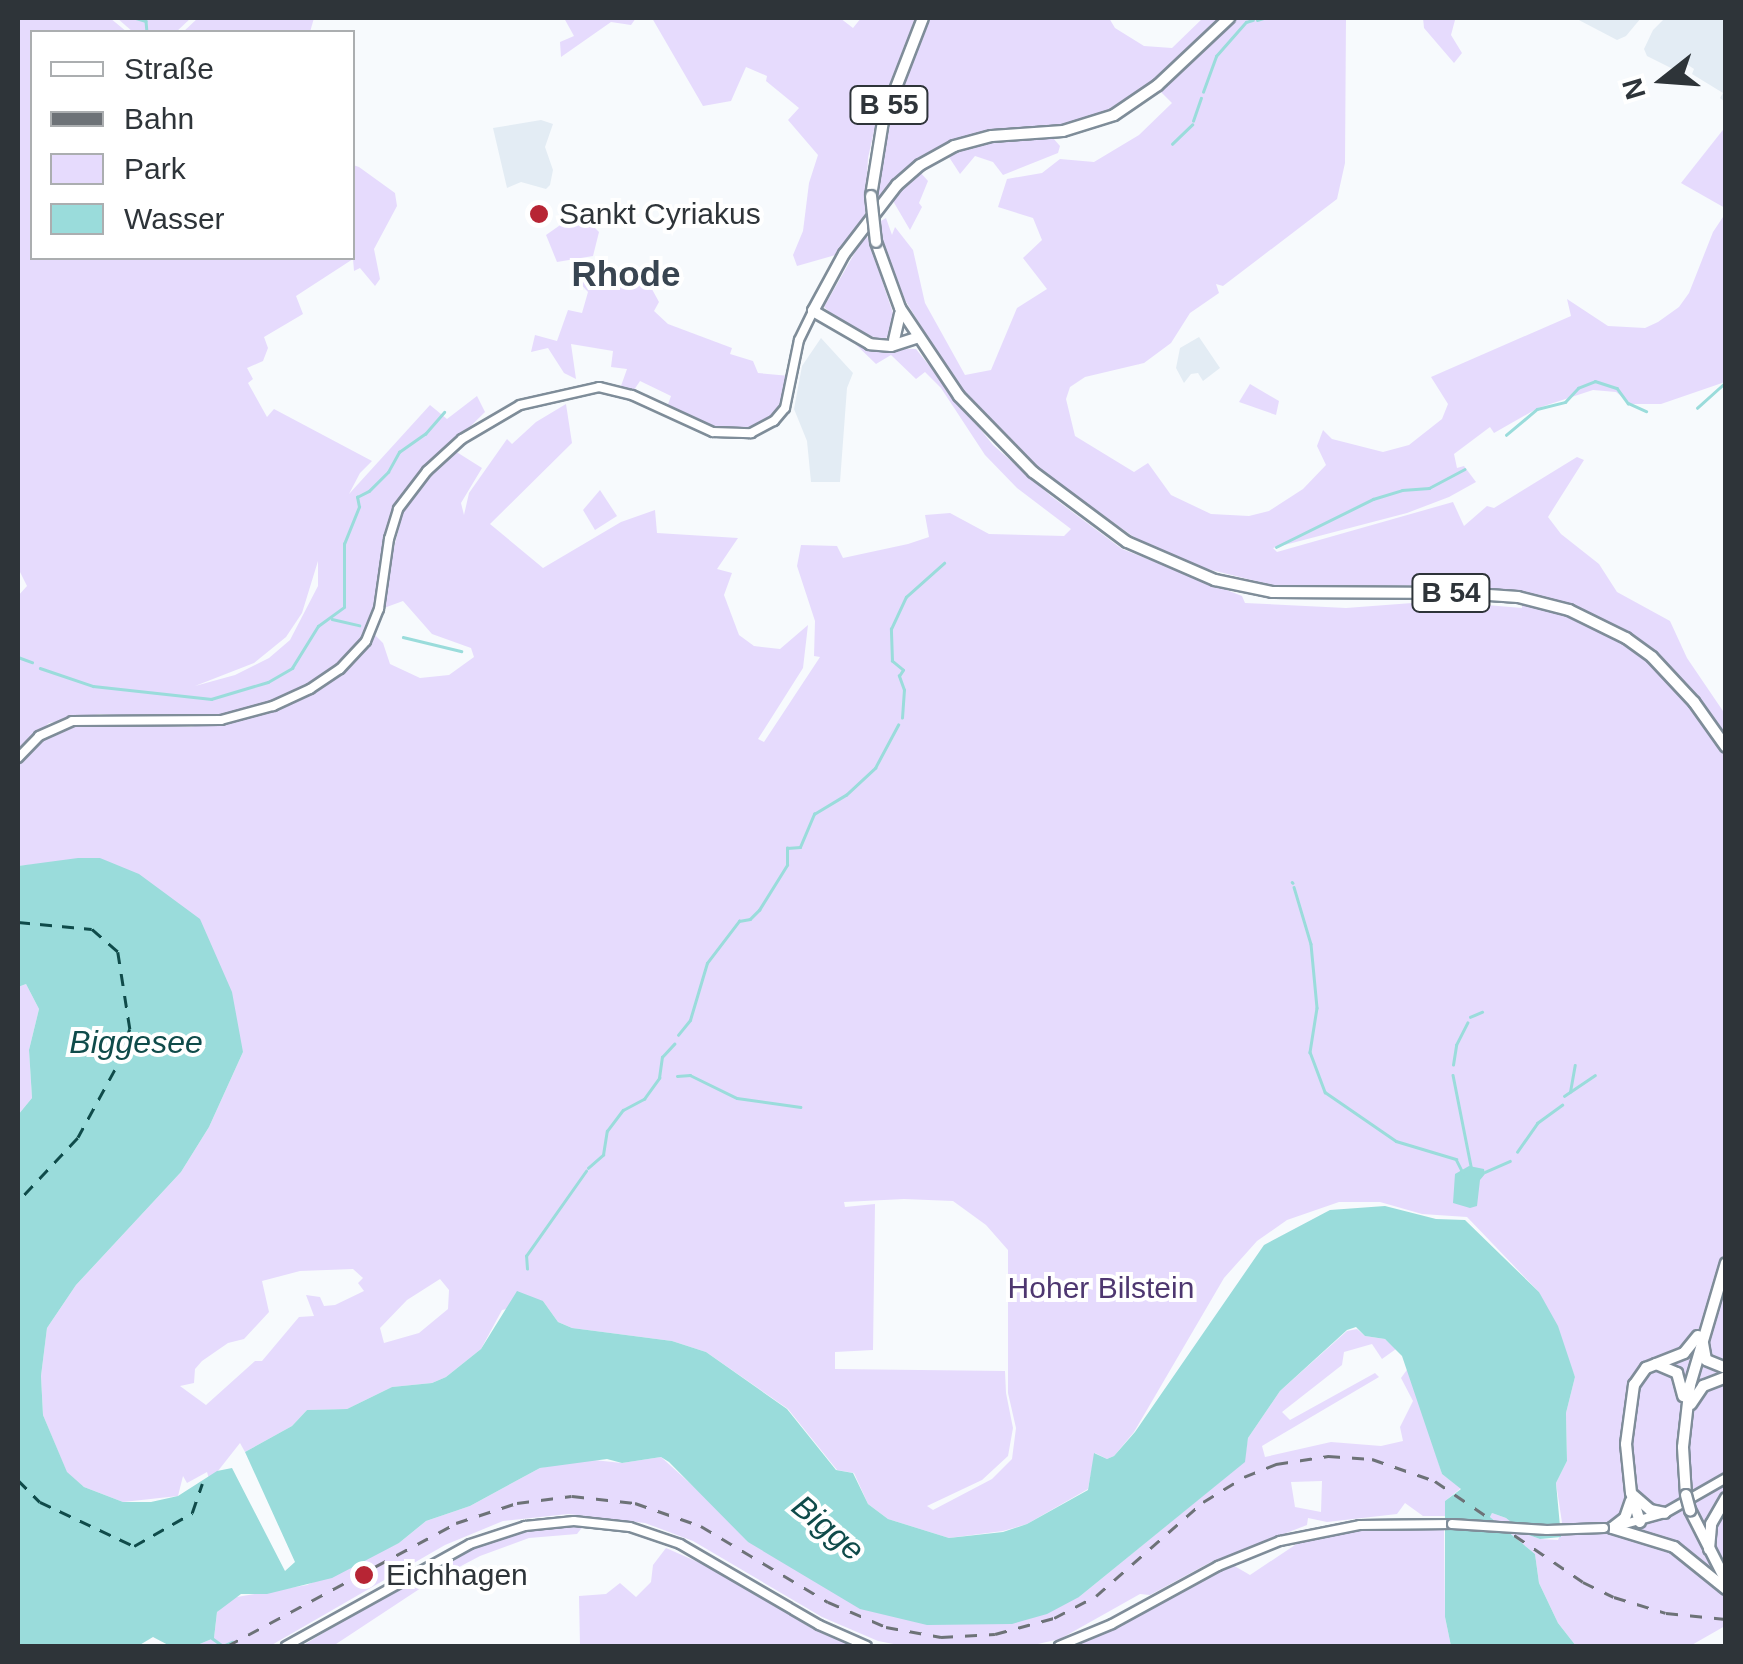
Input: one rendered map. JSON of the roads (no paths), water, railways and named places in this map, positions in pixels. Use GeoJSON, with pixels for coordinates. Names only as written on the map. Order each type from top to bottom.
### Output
{"type":"FeatureCollection","features":[{"type":"Feature","properties":{"kind":"main road","name":"B 55"},"geometry":{"type":"LineString","coordinates":[[914,334],[900,308],[876,242],[872,196],[883,121],[923,18]]}},
{"type":"Feature","properties":{"kind":"main road"},"geometry":{"type":"LineString","coordinates":[[18,758],[50,729],[91,719],[175,723],[220,720],[273,706],[325,680],[354,657],[370,634],[382,595],[389,539],[402,502],[427,470],[462,439],[520,405],[563,392],[599,387],[632,394],[713,432],[752,433],[774,421],[785,408],[799,340],[813,311],[874,210],[909,175],[942,152],[992,136],[1063,131],[1114,115],[1158,85],[1229,18]]}},
{"type":"Feature","properties":{"kind":"main road"},"geometry":{"type":"LineString","coordinates":[[894,340],[901,325],[900,308]]}},
{"type":"Feature","properties":{"kind":"main road"},"geometry":{"type":"LineString","coordinates":[[813,311],[878,346],[914,334]]}},
{"type":"Feature","properties":{"kind":"main road"},"geometry":{"type":"LineString","coordinates":[[878,346],[914,334]]}},
{"type":"Feature","properties":{"kind":"main road","name":"B 54"},"geometry":{"type":"LineString","coordinates":[[914,334],[994,436],[1061,496],[1127,542],[1189,570],[1258,590],[1301,594],[1460,593],[1518,597],[1569,610],[1626,638],[1652,658],[1694,702],[1726,747]]}},
{"type":"Feature","properties":{"kind":"main road"},"geometry":{"type":"LineString","coordinates":[[1684,1418],[1704,1327],[1726,1263]]}},
{"type":"Feature","properties":{"kind":"main road"},"geometry":{"type":"LineString","coordinates":[[1608,1528],[1628,1514],[1628,1414],[1638,1378],[1656,1364],[1684,1353],[1704,1327]]}},
{"type":"Feature","properties":{"kind":"main road"},"geometry":{"type":"LineString","coordinates":[[1704,1327],[1704,1356],[1713,1365],[1726,1368]]}},
{"type":"Feature","properties":{"kind":"main road"},"geometry":{"type":"LineString","coordinates":[[1656,1364],[1671,1367],[1680,1376],[1686,1495],[1723,1582]]}},
{"type":"Feature","properties":{"kind":"main road"},"geometry":{"type":"LineString","coordinates":[[1684,1418],[1696,1393],[1709,1382],[1726,1377]]}},
{"type":"Feature","properties":{"kind":"main road"},"geometry":{"type":"LineString","coordinates":[[1059,1646],[1133,1613],[1218,1566],[1280,1541],[1350,1526],[1423,1522],[1548,1530],[1608,1528],[1665,1513],[1726,1478]]}},
{"type":"Feature","properties":{"kind":"main road"},"geometry":{"type":"LineString","coordinates":[[1631,1493],[1650,1510],[1665,1513]]}},
{"type":"Feature","properties":{"kind":"main road"},"geometry":{"type":"LineString","coordinates":[[1631,1493],[1640,1522]]}},
{"type":"Feature","properties":{"kind":"main road"},"geometry":{"type":"LineString","coordinates":[[1709,1554],[1712,1524],[1726,1498]]}},
{"type":"Feature","properties":{"kind":"main road"},"geometry":{"type":"LineString","coordinates":[[286,1646],[470,1544],[525,1526],[574,1521],[630,1527],[680,1544],[819,1625],[867,1646]]}},
{"type":"Feature","properties":{"kind":"main road"},"geometry":{"type":"LineString","coordinates":[[1608,1528],[1674,1546],[1723,1582]]}},
{"type":"Feature","properties":{"kind":"water","name":"Biggesee"},"geometry":{"type":"Polygon","coordinates":[[[100,858],[139,874],[200,919],[232,992],[243,1052],[209,1127],[181,1172],[76,1285],[47,1328],[41,1376],[43,1415],[67,1472],[84,1487],[123,1502],[151,1502],[178,1496],[217,1471],[232,1468],[285,1571],[295,1562],[245,1452],[292,1426],[307,1410],[347,1409],[392,1387],[432,1383],[446,1377],[481,1349],[517,1291],[543,1301],[558,1322],[572,1328],[672,1341],[706,1352],[787,1409],[836,1470],[853,1473],[868,1504],[888,1519],[949,1538],[1003,1532],[1027,1524],[1088,1490],[1094,1453],[1107,1459],[1114,1456],[1135,1432],[1264,1245],[1330,1210],[1385,1206],[1436,1219],[1465,1220],[1539,1292],[1558,1326],[1575,1377],[1566,1413],[1567,1461],[1556,1483],[1561,1537],[1540,1539],[1526,1534],[1506,1518],[1492,1513],[1490,1517],[1535,1554],[1539,1583],[1558,1623],[1576,1646],[1451,1646],[1445,1617],[1445,1501],[1461,1489],[1442,1474],[1402,1356],[1385,1339],[1365,1336],[1356,1327],[1347,1330],[1280,1391],[1248,1438],[1245,1462],[1079,1597],[1047,1614],[1012,1624],[927,1625],[860,1609],[748,1542],[661,1457],[540,1468],[470,1506],[426,1521],[399,1543],[332,1578],[267,1594],[241,1594],[217,1612],[214,1638],[195,1646],[170,1646],[153,1637],[138,1646],[18,1646],[18,1115],[32,1098],[29,1050],[39,1009],[26,984],[18,987],[18,866],[100,858]]]}},
{"type":"Feature","properties":{"kind":"water"},"geometry":{"type":"Polygon","coordinates":[[[1469,1166],[1484,1169],[1485,1174],[1480,1180],[1477,1206],[1470,1208],[1453,1203],[1455,1174],[1469,1166]]]}},
{"type":"Feature","properties":{"kind":"waterway"},"geometry":{"type":"LineString","coordinates":[[136,18],[146,21],[147,30]]}},
{"type":"Feature","properties":{"kind":"waterway"},"geometry":{"type":"LineString","coordinates":[[1257,20],[1264,18]]}},
{"type":"Feature","properties":{"kind":"waterway"},"geometry":{"type":"LineString","coordinates":[[1203,92],[1216,56],[1246,22],[1253,20]]}},
{"type":"Feature","properties":{"kind":"waterway"},"geometry":{"type":"LineString","coordinates":[[1193,121],[1201,98]]}},
{"type":"Feature","properties":{"kind":"waterway"},"geometry":{"type":"LineString","coordinates":[[1172,144],[1192,125]]}},
{"type":"Feature","properties":{"kind":"waterway"},"geometry":{"type":"LineString","coordinates":[[1506,435],[1537,409],[1565,402],[1578,388],[1595,381],[1617,388],[1628,403],[1646,411]]}},
{"type":"Feature","properties":{"kind":"waterway"},"geometry":{"type":"LineString","coordinates":[[1697,408],[1726,382]]}},
{"type":"Feature","properties":{"kind":"waterway"},"geometry":{"type":"LineString","coordinates":[[40,668],[93,686],[211,699],[268,682],[292,668],[318,626],[344,607],[344,544],[359,507],[357,497],[369,491],[388,472],[399,452],[425,434],[444,412]]}},
{"type":"Feature","properties":{"kind":"waterway"},"geometry":{"type":"LineString","coordinates":[[1276,547],[1373,499],[1402,490],[1429,488],[1464,469]]}},
{"type":"Feature","properties":{"kind":"waterway"},"geometry":{"type":"LineString","coordinates":[[902,718],[904,690],[899,676],[903,670],[892,661],[891,629],[906,597],[944,563]]}},
{"type":"Feature","properties":{"kind":"waterway"},"geometry":{"type":"LineString","coordinates":[[332,619],[359,625]]}},
{"type":"Feature","properties":{"kind":"waterway"},"geometry":{"type":"LineString","coordinates":[[403,637],[461,651]]}},
{"type":"Feature","properties":{"kind":"waterway"},"geometry":{"type":"LineString","coordinates":[[18,657],[32,662]]}},
{"type":"Feature","properties":{"kind":"waterway"},"geometry":{"type":"LineString","coordinates":[[678,1035],[690,1020],[707,963],[739,921],[750,919],[759,910],[787,865],[787,848],[800,847],[814,814],[846,795],[875,768],[898,725]]}},
{"type":"Feature","properties":{"kind":"waterway"},"geometry":{"type":"LineString","coordinates":[[1294,887],[1311,944],[1317,1008],[1310,1052],[1325,1092],[1396,1141],[1456,1159],[1463,1173]]}},
{"type":"Feature","properties":{"kind":"waterway"},"geometry":{"type":"LineString","coordinates":[[1470,1017],[1482,1012]]}},
{"type":"Feature","properties":{"kind":"waterway"},"geometry":{"type":"LineString","coordinates":[[1453,1065],[1456,1045],[1467,1023]]}},
{"type":"Feature","properties":{"kind":"waterway"},"geometry":{"type":"LineString","coordinates":[[588,1168],[603,1155],[607,1131],[623,1110],[644,1099],[659,1078],[662,1057],[674,1044]]}},
{"type":"Feature","properties":{"kind":"waterway"},"geometry":{"type":"LineString","coordinates":[[1570,1092],[1575,1065]]}},
{"type":"Feature","properties":{"kind":"waterway"},"geometry":{"type":"LineString","coordinates":[[677,1076],[690,1075],[737,1098],[800,1107]]}},
{"type":"Feature","properties":{"kind":"waterway"},"geometry":{"type":"LineString","coordinates":[[1453,1075],[1471,1166]]}},
{"type":"Feature","properties":{"kind":"waterway"},"geometry":{"type":"LineString","coordinates":[[1564,1096],[1595,1075]]}},
{"type":"Feature","properties":{"kind":"waterway"},"geometry":{"type":"LineString","coordinates":[[1517,1152],[1537,1123],[1562,1105]]}},
{"type":"Feature","properties":{"kind":"waterway"},"geometry":{"type":"LineString","coordinates":[[1485,1172],[1510,1161]]}},
{"type":"Feature","properties":{"kind":"waterway"},"geometry":{"type":"LineString","coordinates":[[527,1269],[526,1256],[586,1171]]}},
{"type":"Feature","properties":{"kind":"waterway"},"geometry":{"type":"LineString","coordinates":[[212,1638],[223,1646],[232,1642]]}},
{"type":"Feature","properties":{"kind":"railway"},"geometry":{"type":"LineString","coordinates":[[227,1646],[456,1523],[517,1503],[572,1496],[635,1503],[701,1526],[828,1602],[886,1627],[941,1637],[995,1634],[1054,1618],[1096,1596],[1203,1502],[1244,1477],[1276,1464],[1328,1456],[1372,1459],[1435,1481],[1583,1582],[1614,1597],[1666,1613],[1726,1619]]}},
{"type":"Feature","properties":{"kind":"place","name":"Sankt Cyriakus"},"geometry":{"type":"Point","coordinates":[539,214]}},
{"type":"Feature","properties":{"kind":"place","name":"Eichhagen"},"geometry":{"type":"Point","coordinates":[364,1575]}},
{"type":"Feature","properties":{"kind":"district","name":"Rhode"},"geometry":{"type":"Point","coordinates":[626,274]}},
{"type":"Feature","properties":{"kind":"park label","name":"Hoher Bilstein"},"geometry":{"type":"Point","coordinates":[1101,1288]}},
{"type":"Feature","properties":{"kind":"water label","name":"Bigge"},"geometry":{"type":"Point","coordinates":[828,1528]}}]}
